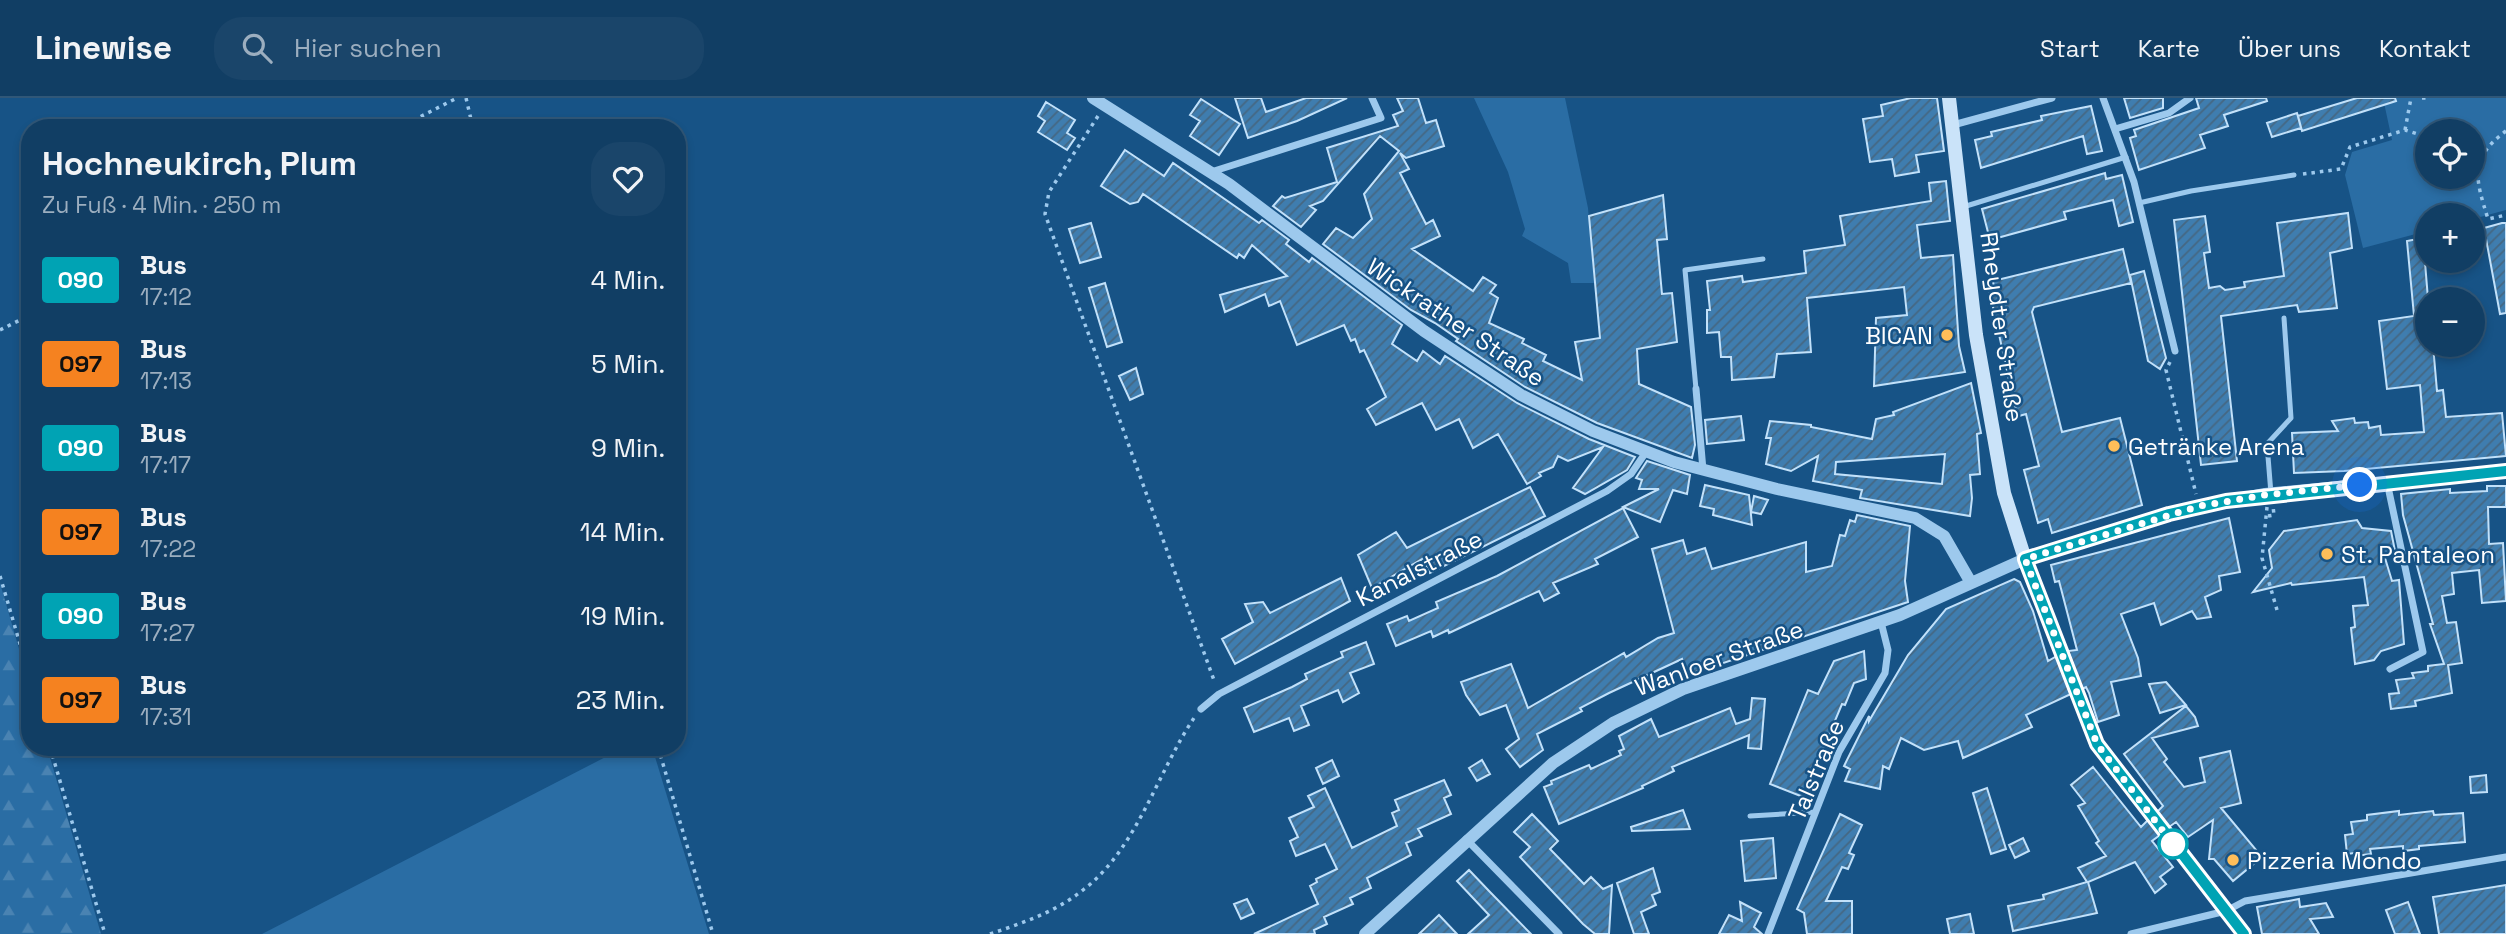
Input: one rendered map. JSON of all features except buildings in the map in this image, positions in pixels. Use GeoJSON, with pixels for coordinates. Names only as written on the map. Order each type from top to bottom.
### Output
{"type":"FeatureCollection","features":[{"type":"Feature","properties":{"kind":"main road","name":"Rheydter Straße"},"geometry":{"type":"LineString","coordinates":[[1949,98],[1976,335],[2004,493],[2025,559]]}},
{"type":"Feature","properties":{"kind":"street","name":"Wickrather Straße"},"geometry":{"type":"LineString","coordinates":[[1093,98],[1107,102],[1211,172],[1424,331],[1497,381],[1577,424],[1646,453],[1703,471],[1915,519],[1944,536],[1970,581]]}},
{"type":"Feature","properties":{"kind":"street"},"geometry":{"type":"LineString","coordinates":[[1211,172],[1381,118],[1372,98]]}},
{"type":"Feature","properties":{"kind":"street"},"geometry":{"type":"LineString","coordinates":[[1953,125],[2052,98]]}},
{"type":"Feature","properties":{"kind":"street"},"geometry":{"type":"LineString","coordinates":[[2103,98],[2126,157],[2175,351]]}},
{"type":"Feature","properties":{"kind":"street"},"geometry":{"type":"LineString","coordinates":[[2115,130],[2169,113],[2190,98]]}},
{"type":"Feature","properties":{"kind":"street"},"geometry":{"type":"LineString","coordinates":[[1696,389],[1703,471]]}},
{"type":"Feature","properties":{"kind":"street","name":"Kanalstraße"},"geometry":{"type":"LineString","coordinates":[[1201,709],[1219,695],[1607,491],[1631,474],[1646,453]]}},
{"type":"Feature","properties":{"kind":"street","name":"Wanloer Straße"},"geometry":{"type":"LineString","coordinates":[[1374,931],[1466,839],[1553,763],[1624,717],[1696,684],[1881,622],[2025,559],[2200,506],[2271,494],[2506,471]]}},
{"type":"Feature","properties":{"kind":"street"},"geometry":{"type":"LineString","coordinates":[[2387,482],[2423,652],[2390,669]]}},
{"type":"Feature","properties":{"kind":"street"},"geometry":{"type":"LineString","coordinates":[[2025,559],[2097,744],[2244,934]]}},
{"type":"Feature","properties":{"kind":"street","name":"Talstraße"},"geometry":{"type":"LineString","coordinates":[[1768,934],[1839,752],[1886,668],[1888,650],[1881,622]]}},
{"type":"Feature","properties":{"kind":"street"},"geometry":{"type":"LineString","coordinates":[[1466,839],[1559,934]]}},
{"type":"Feature","properties":{"kind":"street"},"geometry":{"type":"LineString","coordinates":[[2131,934],[2226,911],[2245,901],[2506,857]]}},
{"type":"Feature","properties":{"kind":"lane"},"geometry":{"type":"LineString","coordinates":[[1963,208],[2126,157]]}},
{"type":"Feature","properties":{"kind":"lane"},"geometry":{"type":"LineString","coordinates":[[2139,203],[2191,191],[2294,175]]}},
{"type":"Feature","properties":{"kind":"lane"},"geometry":{"type":"LineString","coordinates":[[1696,389],[1685,270],[1763,259]]}},
{"type":"Feature","properties":{"kind":"lane"},"geometry":{"type":"LineString","coordinates":[[2271,494],[2267,444],[2291,418],[2284,318]]}},
{"type":"Feature","properties":{"kind":"lane"},"geometry":{"type":"LineString","coordinates":[[1749,816],[1818,811]]}},
{"type":"Feature","properties":{"kind":"path"},"geometry":{"type":"LineString","coordinates":[[416,119],[457,98]]}},
{"type":"Feature","properties":{"kind":"path"},"geometry":{"type":"LineString","coordinates":[[466,98],[471,119]]}},
{"type":"Feature","properties":{"kind":"path"},"geometry":{"type":"LineString","coordinates":[[2405,130],[2411,98]]}},
{"type":"Feature","properties":{"kind":"path"},"geometry":{"type":"LineString","coordinates":[[2422,98],[2428,98]]}},
{"type":"Feature","properties":{"kind":"path"},"geometry":{"type":"LineString","coordinates":[[1107,102],[1049,192],[1045,214],[1219,695]]}},
{"type":"Feature","properties":{"kind":"path"},"geometry":{"type":"LineString","coordinates":[[2294,175],[2339,170],[2344,166],[2345,152],[2350,147],[2405,130],[2415,133]]}},
{"type":"Feature","properties":{"kind":"path"},"geometry":{"type":"LineString","coordinates":[[2506,131],[2489,145],[2479,163],[2477,182],[2488,219],[2506,215]]}},
{"type":"Feature","properties":{"kind":"path"},"geometry":{"type":"LineString","coordinates":[[2485,144],[2489,145]]}},
{"type":"Feature","properties":{"kind":"path"},"geometry":{"type":"LineString","coordinates":[[0,330],[21,320]]}},
{"type":"Feature","properties":{"kind":"path"},"geometry":{"type":"LineString","coordinates":[[2175,351],[2166,370],[2200,506]]}},
{"type":"Feature","properties":{"kind":"path"},"geometry":{"type":"LineString","coordinates":[[2274,515],[2268,516],[2262,551],[2277,610]]}},
{"type":"Feature","properties":{"kind":"path"},"geometry":{"type":"LineString","coordinates":[[0,576],[21,647]]}},
{"type":"Feature","properties":{"kind":"path"},"geometry":{"type":"LineString","coordinates":[[990,934],[1059,906],[1100,875],[1124,842],[1201,709]]}},
{"type":"Feature","properties":{"kind":"path"},"geometry":{"type":"LineString","coordinates":[[53,756],[104,934]]}},
{"type":"Feature","properties":{"kind":"path"},"geometry":{"type":"LineString","coordinates":[[661,756],[713,934]]}},
{"type":"Feature","properties":{"kind":"green space"},"geometry":{"type":"Polygon","coordinates":[[[1474,98],[1565,98],[1588,208],[1594,283],[1571,283],[1568,263],[1522,236],[1525,229],[1508,172],[1474,98]]]}},
{"type":"Feature","properties":{"kind":"green space"},"geometry":{"type":"Polygon","coordinates":[[[2383,98],[2506,98],[2506,210],[2485,216],[2485,203],[2415,203],[2415,234],[2363,248],[2345,175],[2352,152],[2392,140],[2383,98]]]}},
{"type":"Feature","properties":{"kind":"green space"},"geometry":{"type":"Polygon","coordinates":[[[0,583],[21,656],[21,756],[50,756],[101,934],[0,934],[0,583]]]}},
{"type":"Feature","properties":{"kind":"green space"},"geometry":{"type":"Polygon","coordinates":[[[608,756],[655,756],[709,934],[262,934],[608,756]]]}},
{"type":"Feature","properties":{"kind":"bus line","name":"090"},"geometry":{"type":"LineString","coordinates":[[2244,934],[2109,763],[2097,744],[2088,727],[2025,559],[2169,514],[2226,501],[2506,471]]}},
{"type":"Feature","properties":{"kind":"place","name":"BICAN"},"geometry":{"type":"Point","coordinates":[1947,335]}},
{"type":"Feature","properties":{"kind":"place","name":"Getränke Arena"},"geometry":{"type":"Point","coordinates":[2114,446]}},
{"type":"Feature","properties":{"kind":"place","name":"St. Pantaleon"},"geometry":{"type":"Point","coordinates":[2327,554]}},
{"type":"Feature","properties":{"kind":"place","name":"Pizzeria Mondo"},"geometry":{"type":"Point","coordinates":[2233,860]}},
{"type":"Feature","properties":{"kind":"route"},"geometry":{"type":"LineString","coordinates":[[2173,844],[2175,847],[2109,763],[2088,727],[2025,559],[2200,506],[2241,498],[2360,485]]}}]}
